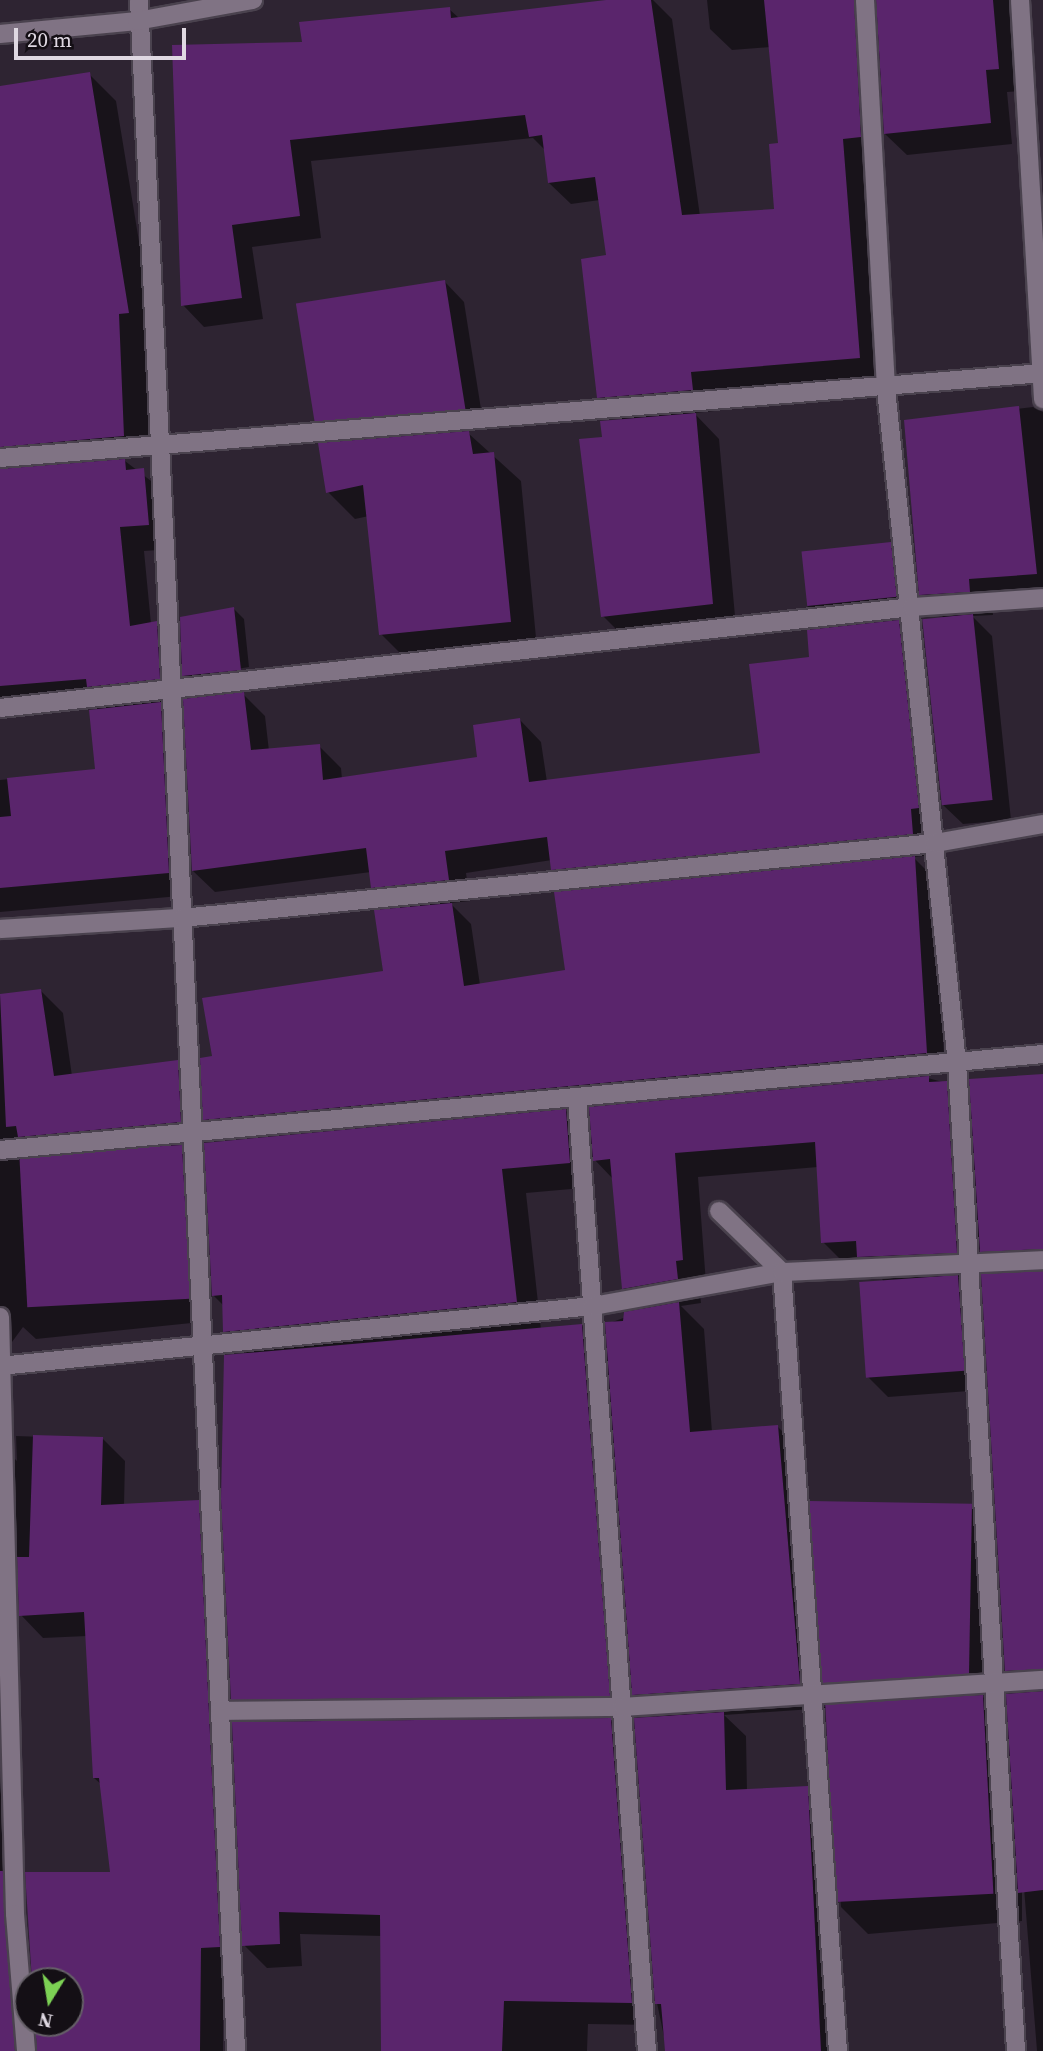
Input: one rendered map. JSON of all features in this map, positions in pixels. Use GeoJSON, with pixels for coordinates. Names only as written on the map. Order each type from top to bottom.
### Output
{"type":"FeatureCollection","features":[{"type":"Feature","properties":{"kind":"street"},"geometry":{"type":"LineString","coordinates":[[139,0],[137,21],[163,446],[168,689],[182,918],[200,1341],[236,2051]]}},
{"type":"Feature","properties":{"kind":"street"},"geometry":{"type":"LineString","coordinates":[[0,34],[137,21],[253,0]]}},
{"type":"Feature","properties":{"kind":"street"},"geometry":{"type":"LineString","coordinates":[[865,0],[887,390],[912,607],[957,1063],[1016,2051]]}},
{"type":"Feature","properties":{"kind":"street"},"geometry":{"type":"LineString","coordinates":[[1020,0],[1043,399]]}},
{"type":"Feature","properties":{"kind":"street"},"geometry":{"type":"LineString","coordinates":[[0,458],[887,390],[1041,373]]}},
{"type":"Feature","properties":{"kind":"street"},"geometry":{"type":"LineString","coordinates":[[0,708],[912,607],[1043,598]]}},
{"type":"Feature","properties":{"kind":"street"},"geometry":{"type":"LineString","coordinates":[[0,929],[182,918],[935,843],[1043,824]]}},
{"type":"Feature","properties":{"kind":"street"},"geometry":{"type":"LineString","coordinates":[[0,1150],[1043,1054]]}},
{"type":"Feature","properties":{"kind":"street"},"geometry":{"type":"LineString","coordinates":[[577,1098],[647,2051]]}},
{"type":"Feature","properties":{"kind":"street"},"geometry":{"type":"LineString","coordinates":[[719,1211],[782,1272],[810,1699],[838,2051]]}},
{"type":"Feature","properties":{"kind":"street"},"geometry":{"type":"LineString","coordinates":[[2,1366],[200,1341],[593,1306],[782,1272],[971,1267],[1043,1260]]}},
{"type":"Feature","properties":{"kind":"street"},"geometry":{"type":"LineString","coordinates":[[0,1317],[15,1914],[26,2051]]}},
{"type":"Feature","properties":{"kind":"street"},"geometry":{"type":"LineString","coordinates":[[220,1712],[622,1707],[810,1699],[1043,1680]]}},
{"type":"Feature","properties":{"kind":"building"},"geometry":{"type":"Polygon","coordinates":[[[606,0],[651,0],[682,215],[774,209],[769,144],[778,143],[764,0],[854,0],[861,137],[843,139],[860,358],[691,372],[693,390],[597,398],[581,259],[606,255],[595,177],[548,183],[542,135],[529,137],[525,115],[290,140],[300,216],[232,225],[242,298],[181,306],[172,45],[302,42],[299,22],[450,7],[451,18],[606,0]]]}},
{"type":"Feature","properties":{"kind":"building"},"geometry":{"type":"Polygon","coordinates":[[[876,0],[993,0],[999,69],[986,70],[991,123],[884,134],[876,0]]]}},
{"type":"Feature","properties":{"kind":"building"},"geometry":{"type":"Polygon","coordinates":[[[90,72],[129,313],[119,314],[124,436],[0,447],[0,86],[90,72]]]}},
{"type":"Feature","properties":{"kind":"building"},"geometry":{"type":"Polygon","coordinates":[[[445,280],[465,409],[316,433],[296,304],[445,280]]]}},
{"type":"Feature","properties":{"kind":"building"},"geometry":{"type":"Polygon","coordinates":[[[1019,406],[1037,574],[969,579],[970,592],[919,595],[904,420],[1019,406]]]}},
{"type":"Feature","properties":{"kind":"building"},"geometry":{"type":"Polygon","coordinates":[[[696,413],[713,604],[601,617],[579,439],[602,437],[600,421],[696,413]]]}},
{"type":"Feature","properties":{"kind":"building"},"geometry":{"type":"Polygon","coordinates":[[[469,431],[473,454],[494,452],[511,622],[379,635],[363,485],[326,493],[318,443],[469,431]]]}},
{"type":"Feature","properties":{"kind":"building"},"geometry":{"type":"Polygon","coordinates":[[[125,459],[126,470],[144,468],[149,525],[120,527],[130,626],[157,621],[160,679],[87,687],[86,679],[0,686],[0,469],[125,459]]]}},
{"type":"Feature","properties":{"kind":"building"},"geometry":{"type":"Polygon","coordinates":[[[891,542],[897,597],[807,606],[801,551],[891,542]]]}},
{"type":"Feature","properties":{"kind":"building"},"geometry":{"type":"Polygon","coordinates":[[[234,607],[241,670],[182,676],[180,617],[234,607]]]}},
{"type":"Feature","properties":{"kind":"building"},"geometry":{"type":"Polygon","coordinates":[[[973,614],[993,800],[942,805],[922,619],[973,614]]]}},
{"type":"Feature","properties":{"kind":"building"},"geometry":{"type":"Polygon","coordinates":[[[899,620],[919,808],[911,809],[913,834],[551,870],[547,837],[445,851],[449,880],[371,888],[366,848],[192,871],[183,699],[244,692],[251,750],[320,744],[323,780],[477,757],[473,725],[520,718],[529,782],[760,753],[749,664],[809,657],[807,630],[899,620]]]}},
{"type":"Feature","properties":{"kind":"building"},"geometry":{"type":"Polygon","coordinates":[[[161,702],[169,873],[0,888],[0,817],[11,816],[7,778],[95,769],[89,710],[161,702]]]}},
{"type":"Feature","properties":{"kind":"building"},"geometry":{"type":"Polygon","coordinates":[[[915,856],[927,1053],[203,1120],[200,1058],[212,1056],[202,998],[383,971],[374,910],[452,903],[464,986],[565,970],[554,892],[915,856]]]}},
{"type":"Feature","properties":{"kind":"building"},"geometry":{"type":"Polygon","coordinates":[[[41,989],[54,1076],[178,1060],[181,1122],[18,1137],[16,1126],[6,1127],[0,994],[41,989]]]}},
{"type":"Feature","properties":{"kind":"building"},"geometry":{"type":"Polygon","coordinates":[[[1043,1074],[1043,1249],[980,1252],[969,1079],[1043,1074]]]}},
{"type":"Feature","properties":{"kind":"building"},"geometry":{"type":"Polygon","coordinates":[[[929,1076],[929,1082],[947,1081],[957,1253],[857,1257],[856,1241],[821,1243],[815,1142],[675,1153],[683,1260],[676,1261],[678,1279],[622,1289],[610,1159],[593,1161],[589,1107],[929,1076]]]}},
{"type":"Feature","properties":{"kind":"building"},"geometry":{"type":"Polygon","coordinates":[[[566,1109],[570,1163],[502,1169],[517,1302],[223,1332],[222,1295],[212,1296],[204,1143],[566,1109]]]}},
{"type":"Feature","properties":{"kind":"building"},"geometry":{"type":"Polygon","coordinates":[[[182,1145],[190,1299],[27,1307],[19,1154],[182,1145]]]}},
{"type":"Feature","properties":{"kind":"building"},"geometry":{"type":"Polygon","coordinates":[[[1043,1271],[1043,1669],[1005,1671],[981,1274],[1043,1271]]]}},
{"type":"Feature","properties":{"kind":"building"},"geometry":{"type":"Polygon","coordinates":[[[958,1275],[965,1371],[866,1378],[859,1282],[958,1275]]]}},
{"type":"Feature","properties":{"kind":"building"},"geometry":{"type":"Polygon","coordinates":[[[679,1302],[690,1432],[778,1425],[800,1684],[632,1695],[605,1322],[623,1321],[624,1312],[679,1302]]]}},
{"type":"Feature","properties":{"kind":"building"},"geometry":{"type":"Polygon","coordinates":[[[582,1324],[610,1696],[231,1700],[221,1499],[224,1355],[582,1324]]]}},
{"type":"Feature","properties":{"kind":"building"},"geometry":{"type":"Polygon","coordinates":[[[33,1435],[103,1437],[101,1505],[199,1500],[220,1947],[201,1948],[200,2051],[37,2051],[36,2037],[84,2037],[84,1967],[31,1967],[25,1872],[110,1872],[99,1778],[93,1778],[84,1612],[19,1616],[17,1557],[29,1557],[33,1435]]]}},
{"type":"Feature","properties":{"kind":"building"},"geometry":{"type":"Polygon","coordinates":[[[810,1501],[972,1504],[969,1686],[807,1683],[810,1501]]]}},
{"type":"Feature","properties":{"kind":"building"},"geometry":{"type":"Polygon","coordinates":[[[1043,1691],[1043,1890],[1018,1893],[1006,1694],[1043,1691]]]}},
{"type":"Feature","properties":{"kind":"building"},"geometry":{"type":"Polygon","coordinates":[[[983,1695],[993,1894],[836,1902],[825,1703],[983,1695]]]}},
{"type":"Feature","properties":{"kind":"building"},"geometry":{"type":"Polygon","coordinates":[[[724,1712],[726,1790],[808,1786],[821,2051],[665,2051],[661,2004],[655,2004],[634,1718],[724,1712]]]}},
{"type":"Feature","properties":{"kind":"building"},"geometry":{"type":"Polygon","coordinates":[[[611,1718],[632,2003],[504,2001],[502,2051],[381,2051],[380,1915],[279,1912],[280,1944],[242,1946],[232,1722],[611,1718]]]}},
{"type":"Feature","properties":{"kind":"building"},"geometry":{"type":"Polygon","coordinates":[[[0,1871],[3,1871],[15,2051],[0,2051],[0,1871]]]}}]}
